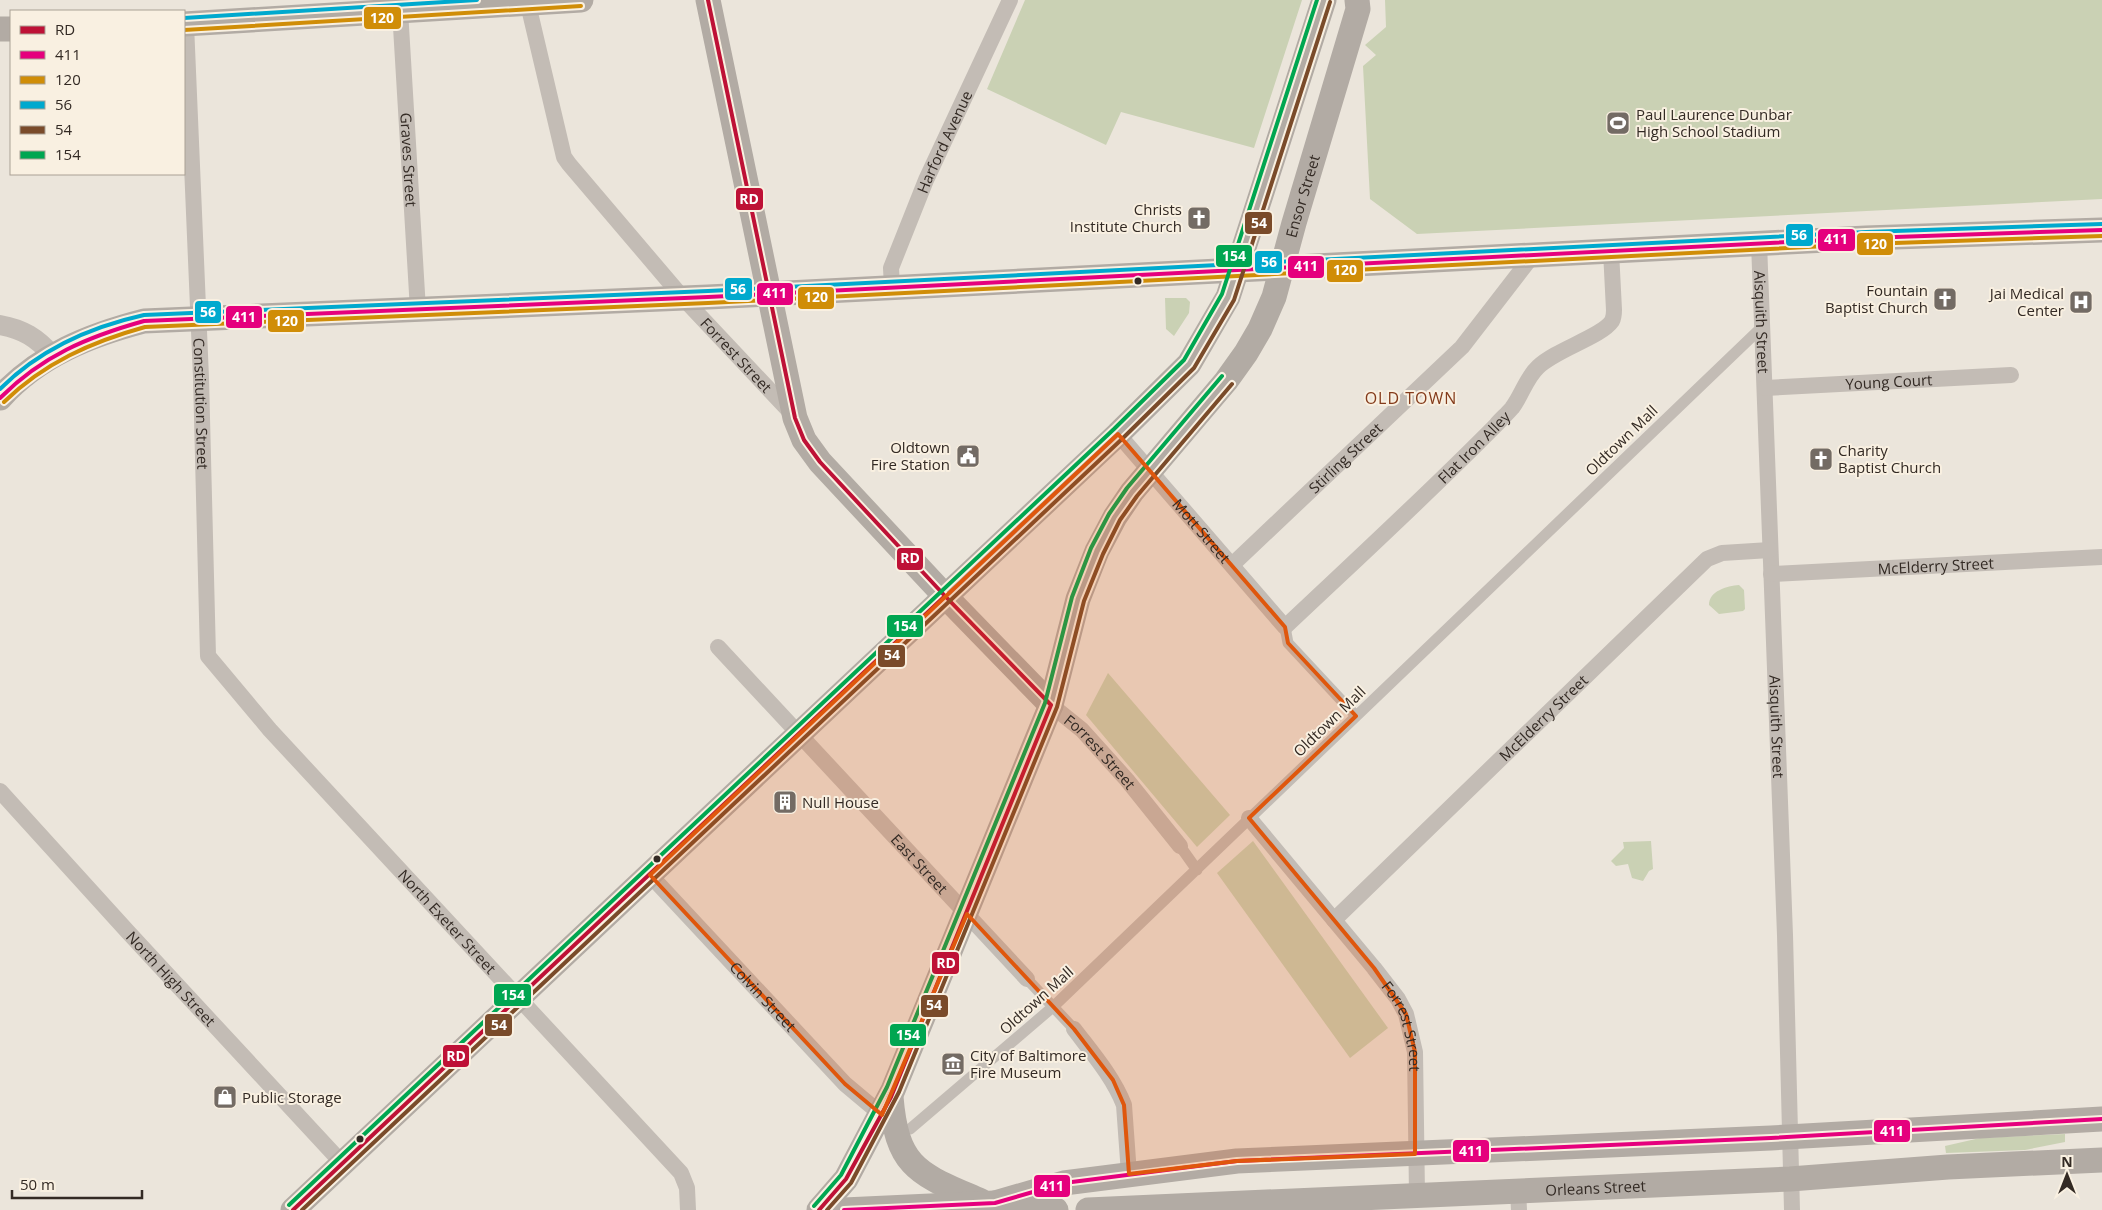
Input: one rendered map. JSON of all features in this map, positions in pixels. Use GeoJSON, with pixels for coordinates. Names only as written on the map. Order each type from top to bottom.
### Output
{"type":"FeatureCollection","features":[{"type":"Feature","properties":{"kind":"main road"},"geometry":{"type":"LineString","coordinates":[[185,24],[581,0]]}},
{"type":"Feature","properties":{"kind":"main road"},"geometry":{"type":"LineString","coordinates":[[708,0],[795,418]]}},
{"type":"Feature","properties":{"kind":"main road"},"geometry":{"type":"LineString","coordinates":[[293,1210],[1118,434],[1189,364],[1225,304],[1238,270],[1324,0]]}},
{"type":"Feature","properties":{"kind":"main road","name":"Ensor Street"},"geometry":{"type":"LineString","coordinates":[[820,1210],[846,1179],[886,1106],[967,914],[1051,705],[1065,657],[1070,625],[1088,572],[1115,517],[1150,469],[1204,407],[1246,353],[1260,329],[1274,297],[1358,9],[1357,0]]}},
{"type":"Feature","properties":{"kind":"main road"},"geometry":{"type":"LineString","coordinates":[[0,398],[18,380],[52,355],[82,340],[144,321],[683,298],[1759,243],[2102,230]]}},
{"type":"Feature","properties":{"kind":"main road","name":"Forrest Street"},"geometry":{"type":"LineString","coordinates":[[795,418],[804,440],[820,462],[945,596],[1051,705]]}},
{"type":"Feature","properties":{"kind":"main road"},"geometry":{"type":"LineString","coordinates":[[886,1106],[903,1153],[914,1168],[977,1205],[1064,1183],[1237,1161],[1791,1137],[2102,1119]]}},
{"type":"Feature","properties":{"kind":"main road","name":"Orleans Street"},"geometry":{"type":"LineString","coordinates":[[1088,1210],[1201,1207],[1417,1195],[1518,1200],[1948,1167],[2102,1160]]}},
{"type":"Feature","properties":{"kind":"main road"},"geometry":{"type":"LineString","coordinates":[[844,1210],[977,1205],[1056,1210]]}},
{"type":"Feature","properties":{"kind":"street","name":"Harford Avenue"},"geometry":{"type":"LineString","coordinates":[[892,287],[891,268],[923,189],[1010,0]]}},
{"type":"Feature","properties":{"kind":"street","name":"Forrest Street"},"geometry":{"type":"LineString","coordinates":[[527,2],[564,157],[568,164],[683,298],[795,418]]}},
{"type":"Feature","properties":{"kind":"street","name":"Graves Street"},"geometry":{"type":"LineString","coordinates":[[400,10],[418,310]]}},
{"type":"Feature","properties":{"kind":"street","name":"Constitution Street"},"geometry":{"type":"LineString","coordinates":[[185,24],[201,378],[208,656],[270,730]]}},
{"type":"Feature","properties":{"kind":"street","name":"Aisquith Street"},"geometry":{"type":"LineString","coordinates":[[1759,243],[1792,1210]]}},
{"type":"Feature","properties":{"kind":"street","name":"Flat Iron Alley"},"geometry":{"type":"LineString","coordinates":[[1285,627],[1438,483],[1491,430],[1512,408],[1528,378],[1538,367],[1556,353],[1599,332],[1607,326],[1613,319],[1614,310],[1611,251]]}},
{"type":"Feature","properties":{"kind":"street","name":"Stirling Street"},"geometry":{"type":"LineString","coordinates":[[1232,565],[1462,347],[1533,255]]}},
{"type":"Feature","properties":{"kind":"street"},"geometry":{"type":"LineString","coordinates":[[0,325],[16,328],[32,336],[41,342],[52,355]]}},
{"type":"Feature","properties":{"kind":"street","name":"Oldtown Mall"},"geometry":{"type":"LineString","coordinates":[[910,1129],[1054,1006],[1762,326]]}},
{"type":"Feature","properties":{"kind":"street","name":"Young Court"},"geometry":{"type":"LineString","coordinates":[[1765,388],[2011,375]]}},
{"type":"Feature","properties":{"kind":"street","name":"Mott Street"},"geometry":{"type":"LineString","coordinates":[[1118,434],[1285,627]]}},
{"type":"Feature","properties":{"kind":"street","name":"McElderry Street"},"geometry":{"type":"LineString","coordinates":[[1334,920],[1707,559],[1722,553],[1770,550]]}},
{"type":"Feature","properties":{"kind":"street","name":"McElderry Street"},"geometry":{"type":"LineString","coordinates":[[1771,574],[2102,557]]}},
{"type":"Feature","properties":{"kind":"street"},"geometry":{"type":"LineString","coordinates":[[1285,627],[1288,643],[1356,716]]}},
{"type":"Feature","properties":{"kind":"street","name":"East Street"},"geometry":{"type":"LineString","coordinates":[[718,647],[1074,1029],[1113,1080],[1122,1100],[1129,1174]]}},
{"type":"Feature","properties":{"kind":"street","name":"Forrest Street"},"geometry":{"type":"LineString","coordinates":[[1051,705],[1082,730],[1127,780],[1197,870]]}},
{"type":"Feature","properties":{"kind":"street","name":"North Exeter Street"},"geometry":{"type":"LineString","coordinates":[[270,730],[681,1173],[687,1188],[688,1210]]}},
{"type":"Feature","properties":{"kind":"street","name":"North High Street"},"geometry":{"type":"LineString","coordinates":[[0,791],[343,1164]]}},
{"type":"Feature","properties":{"kind":"street","name":"Forrest Street"},"geometry":{"type":"LineString","coordinates":[[1249,818],[1398,999],[1406,1014],[1415,1052],[1417,1195]]}},
{"type":"Feature","properties":{"kind":"street","name":"Colvin Street"},"geometry":{"type":"LineString","coordinates":[[650,875],[846,1084],[886,1106]]}},
{"type":"Feature","properties":{"kind":"highlighted area"},"geometry":{"type":"Polygon","coordinates":[[[1118,434],[1285,627],[1288,643],[1356,716],[1249,818],[1374,968],[1406,1014],[1415,1052],[1415,1154],[1237,1161],[1129,1174],[1124,1105],[1113,1080],[1074,1029],[967,914],[882,1115],[845,1084],[650,875],[1118,434]]]}},
{"type":"Feature","properties":{"kind":"green space"},"geometry":{"type":"Polygon","coordinates":[[[1025,0],[1302,0],[1254,148],[1121,112],[1106,145],[987,89],[1025,0]]]}},
{"type":"Feature","properties":{"kind":"green space","name":"Paul Laurence Dunbar High School Stadium"},"geometry":{"type":"Polygon","coordinates":[[[1385,0],[2102,0],[2102,199],[1417,234],[1370,199],[1363,66],[1376,55],[1365,45],[1386,27],[1385,0]]]}},
{"type":"Feature","properties":{"kind":"green space"},"geometry":{"type":"Polygon","coordinates":[[[1165,298],[1186,298],[1190,302],[1189,313],[1174,336],[1166,329],[1165,298]]]}},
{"type":"Feature","properties":{"kind":"green space"},"geometry":{"type":"Polygon","coordinates":[[[1739,585],[1744,590],[1745,609],[1743,611],[1719,614],[1709,605],[1715,593],[1724,588],[1739,585]]]}},
{"type":"Feature","properties":{"kind":"green space"},"geometry":{"type":"Polygon","coordinates":[[[1108,673],[1230,815],[1197,847],[1086,715],[1108,673]]]}},
{"type":"Feature","properties":{"kind":"green space"},"geometry":{"type":"Polygon","coordinates":[[[1253,841],[1388,1028],[1350,1058],[1217,873],[1253,841]]]}},
{"type":"Feature","properties":{"kind":"green space"},"geometry":{"type":"Polygon","coordinates":[[[1651,841],[1653,869],[1649,871],[1643,881],[1632,878],[1628,864],[1616,866],[1611,861],[1624,848],[1623,842],[1651,841]]]}},
{"type":"Feature","properties":{"kind":"green space"},"geometry":{"type":"Polygon","coordinates":[[[2065,1134],[2065,1142],[2025,1150],[1946,1153],[1945,1146],[1980,1138],[2065,1134]]]}},
{"type":"Feature","properties":{"kind":"transit line","name":"56"},"geometry":{"type":"LineString","coordinates":[[185,18],[477,0]]}},
{"type":"Feature","properties":{"kind":"transit line","name":"RD"},"geometry":{"type":"LineString","coordinates":[[708,0],[795,418],[804,440],[820,462],[945,596],[1051,705]]}},
{"type":"Feature","properties":{"kind":"transit line","name":"154"},"geometry":{"type":"LineString","coordinates":[[289,1205],[1114,429],[1184,360],[1222,294],[1317,0]]}},
{"type":"Feature","properties":{"kind":"transit line","name":"54"},"geometry":{"type":"LineString","coordinates":[[302,1210],[1122,439],[1194,368],[1234,300],[1330,2]]}},
{"type":"Feature","properties":{"kind":"transit line","name":"120"},"geometry":{"type":"LineString","coordinates":[[185,30],[581,6]]}},
{"type":"Feature","properties":{"kind":"transit line","name":"56"},"geometry":{"type":"LineString","coordinates":[[0,389],[31,363],[66,342],[104,326],[144,315],[708,291],[1866,232],[2102,224]]}},
{"type":"Feature","properties":{"kind":"transit line","name":"411"},"geometry":{"type":"LineString","coordinates":[[0,398],[32,370],[49,359],[84,341],[144,321],[708,297],[1866,238],[2102,230]]}},
{"type":"Feature","properties":{"kind":"transit line","name":"120"},"geometry":{"type":"LineString","coordinates":[[4,402],[19,388],[52,365],[87,347],[145,327],[708,303],[1866,244],[2102,236]]}},
{"type":"Feature","properties":{"kind":"transit line","name":"154"},"geometry":{"type":"LineString","coordinates":[[814,1206],[841,1175],[887,1087],[1045,703],[1072,597],[1091,548],[1109,514],[1127,488],[1222,376]]}},
{"type":"Feature","properties":{"kind":"transit line","name":"54"},"geometry":{"type":"LineString","coordinates":[[827,1210],[851,1183],[899,1092],[1057,707],[1084,601],[1103,554],[1120,520],[1137,496],[1232,384]]}},
{"type":"Feature","properties":{"kind":"transit line","name":"RD"},"geometry":{"type":"LineString","coordinates":[[293,1210],[945,596]]}},
{"type":"Feature","properties":{"kind":"transit line","name":"RD"},"geometry":{"type":"LineString","coordinates":[[819,1210],[846,1179],[891,1097],[1051,705]]}},
{"type":"Feature","properties":{"kind":"transit line","name":"411"},"geometry":{"type":"LineString","coordinates":[[844,1210],[995,1203],[1064,1183],[1237,1161],[1771,1138],[2102,1119]]}},
{"type":"Feature","properties":{"kind":"place","name":"Paul Laurence Dunbar High School Stadium"},"geometry":{"type":"Point","coordinates":[1618,123]}},
{"type":"Feature","properties":{"kind":"place","name":"Christs Institute Church"},"geometry":{"type":"Point","coordinates":[1199,218]}},
{"type":"Feature","properties":{"kind":"place","name":"Fountain Baptist Church"},"geometry":{"type":"Point","coordinates":[1945,299]}},
{"type":"Feature","properties":{"kind":"place","name":"Jai Medical Center"},"geometry":{"type":"Point","coordinates":[2081,302]}},
{"type":"Feature","properties":{"kind":"place","name":"Oldtown Fire Station"},"geometry":{"type":"Point","coordinates":[968,456]}},
{"type":"Feature","properties":{"kind":"place","name":"Charity Baptist Church"},"geometry":{"type":"Point","coordinates":[1821,459]}},
{"type":"Feature","properties":{"kind":"place","name":"Null House"},"geometry":{"type":"Point","coordinates":[785,802]}},
{"type":"Feature","properties":{"kind":"place","name":"City of Baltimore Fire Museum"},"geometry":{"type":"Point","coordinates":[953,1064]}},
{"type":"Feature","properties":{"kind":"place","name":"Public Storage"},"geometry":{"type":"Point","coordinates":[225,1097]}},
{"type":"Feature","properties":{"kind":"district","name":"OLD TOWN"},"geometry":{"type":"Point","coordinates":[1411,398]}}]}
